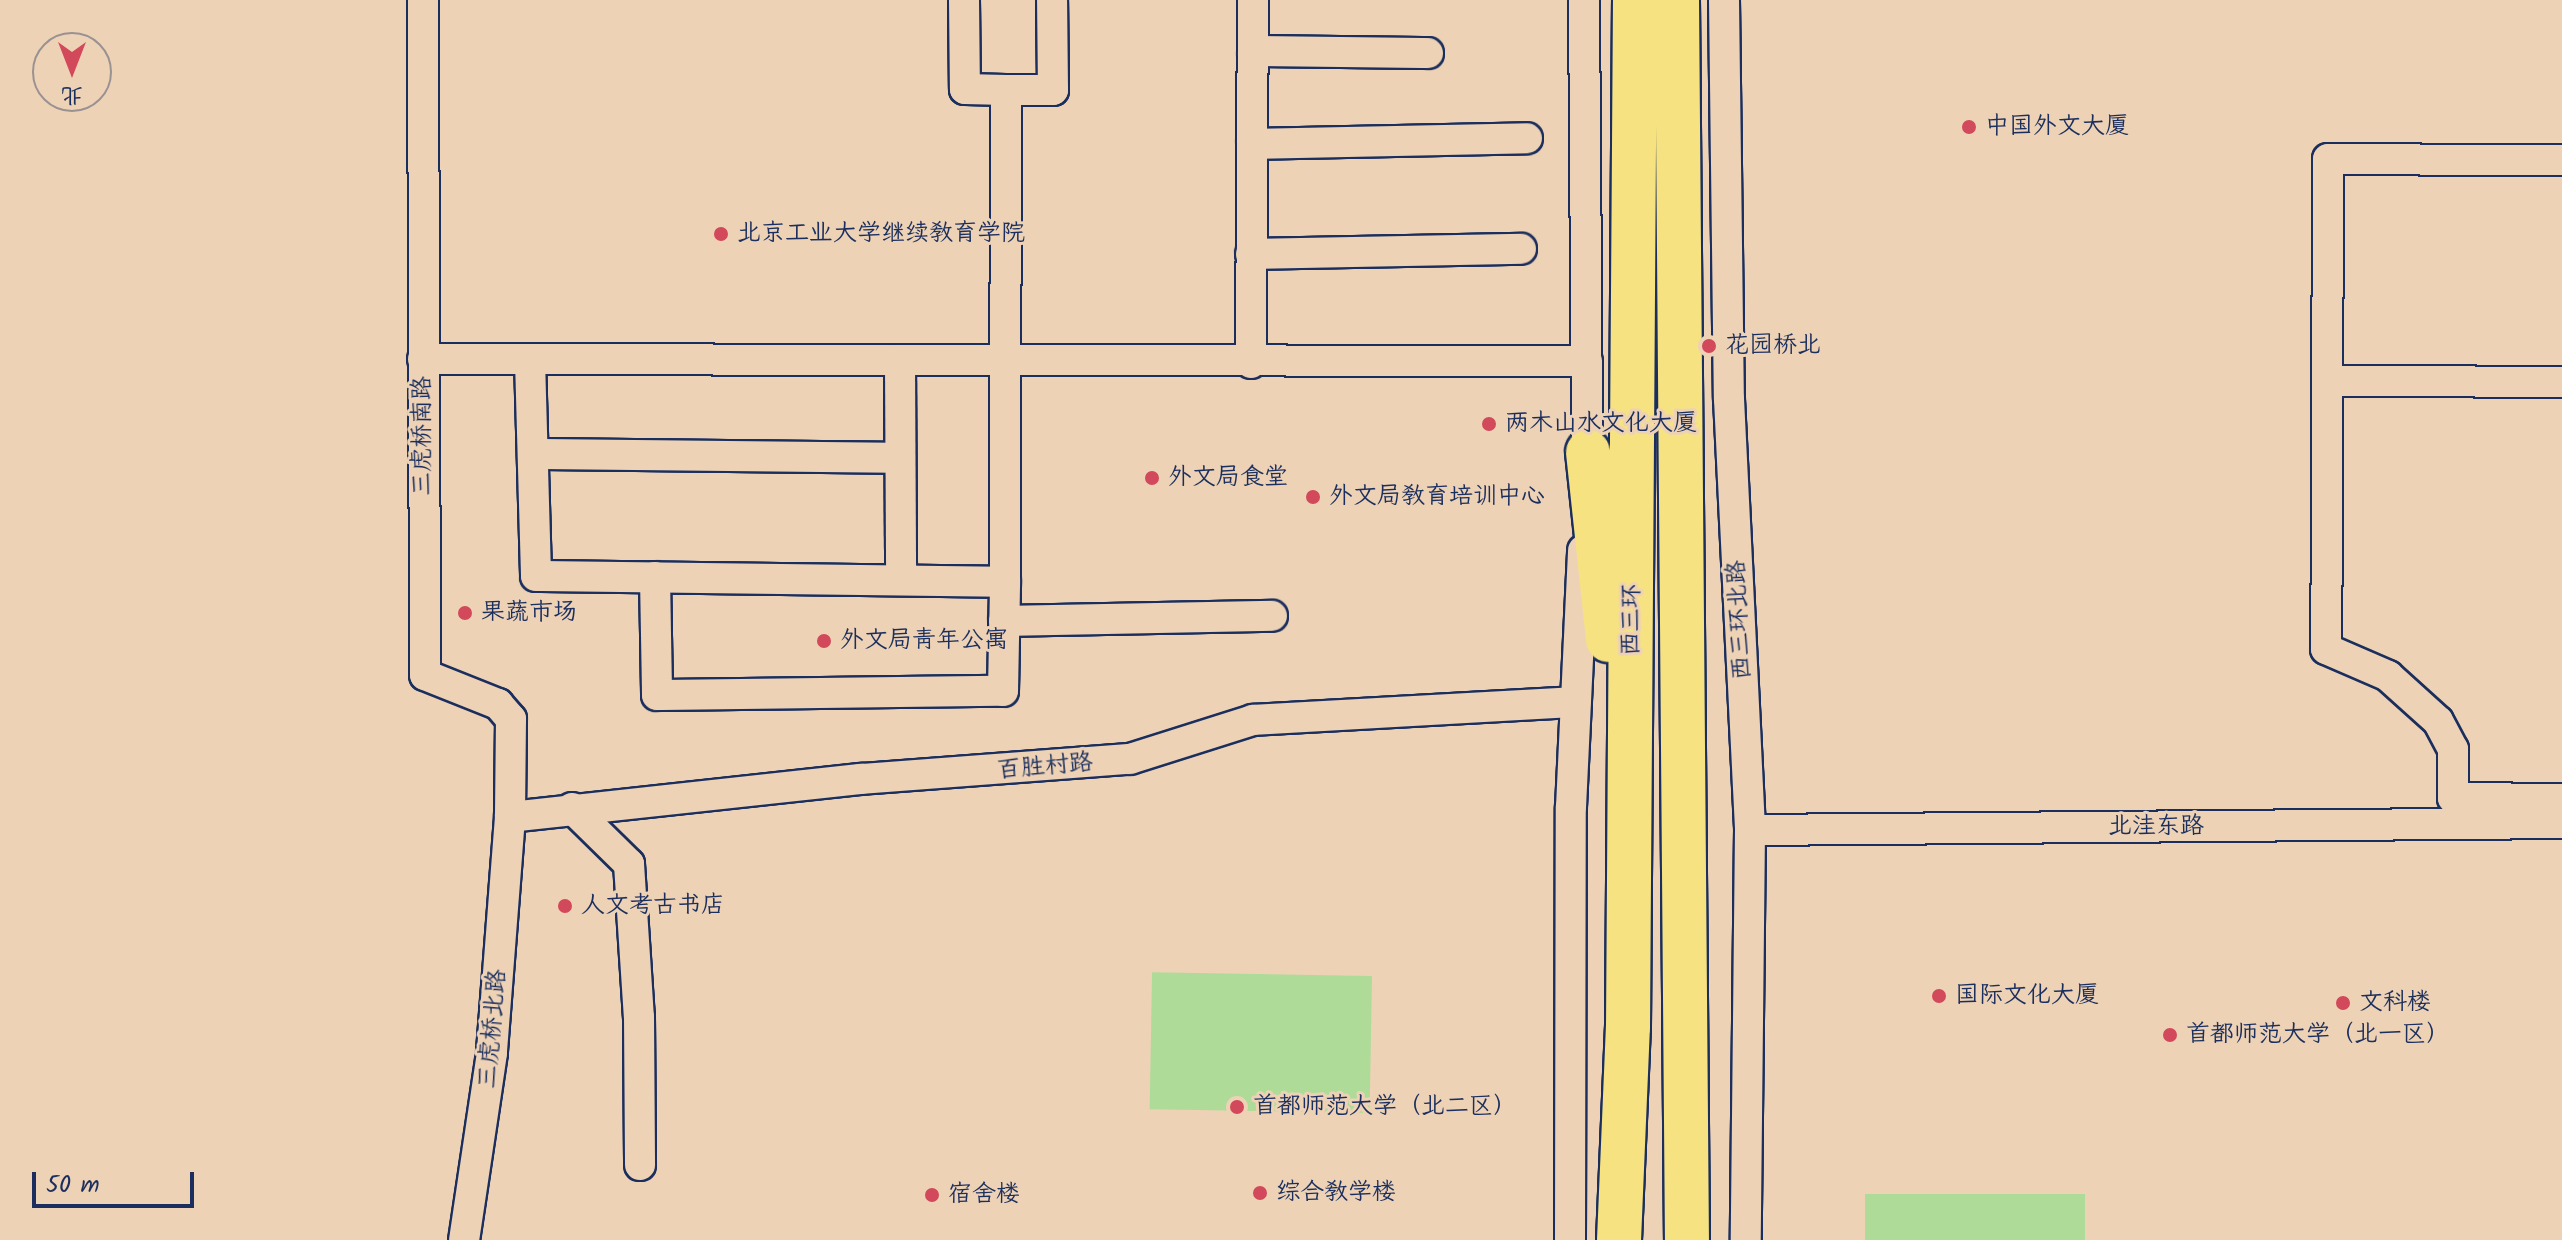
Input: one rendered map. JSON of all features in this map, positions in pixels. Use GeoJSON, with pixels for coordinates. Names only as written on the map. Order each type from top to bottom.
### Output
{"type":"FeatureCollection","features":[{"type":"Feature","properties":{"kind":"highway","name":"西三环"},"geometry":{"type":"LineString","coordinates":[[1619,1240],[1628,1027],[1635,0]]}},
{"type":"Feature","properties":{"kind":"highway","name":"西三环"},"geometry":{"type":"LineString","coordinates":[[1677,0],[1687,1240]]}},
{"type":"Feature","properties":{"kind":"highway"},"geometry":{"type":"LineString","coordinates":[[1588,452],[1630,846]]}},
{"type":"Feature","properties":{"kind":"highway"},"geometry":{"type":"LineString","coordinates":[[1668,1240],[1683,1024]]}},
{"type":"Feature","properties":{"kind":"highway"},"geometry":{"type":"LineString","coordinates":[[1628,1027],[1642,1240]]}},
{"type":"Feature","properties":{"kind":"street","name":"三虎桥南路"},"geometry":{"type":"LineString","coordinates":[[423,0],[425,675],[498,704],[511,719],[510,817]]}},
{"type":"Feature","properties":{"kind":"street"},"geometry":{"type":"LineString","coordinates":[[964,0],[965,89],[1053,90],[1052,0]]}},
{"type":"Feature","properties":{"kind":"street"},"geometry":{"type":"LineString","coordinates":[[1251,363],[1253,0]]}},
{"type":"Feature","properties":{"kind":"street"},"geometry":{"type":"LineString","coordinates":[[1570,1240],[1575,702],[1588,452],[1584,0]]}},
{"type":"Feature","properties":{"kind":"street","name":"西三环北路"},"geometry":{"type":"LineString","coordinates":[[1724,0],[1729,399],[1750,830],[1746,1240]]}},
{"type":"Feature","properties":{"kind":"street"},"geometry":{"type":"LineString","coordinates":[[1253,51],[1428,53]]}},
{"type":"Feature","properties":{"kind":"street"},"geometry":{"type":"LineString","coordinates":[[655,577],[657,695],[1003,691],[1009,364],[1006,90]]}},
{"type":"Feature","properties":{"kind":"street"},"geometry":{"type":"LineString","coordinates":[[1252,144],[1527,138]]}},
{"type":"Feature","properties":{"kind":"street"},"geometry":{"type":"LineString","coordinates":[[2562,160],[2328,159],[2330,381],[2326,649],[2388,676],[2438,721],[2453,749],[2453,798],[2562,799]]}},
{"type":"Feature","properties":{"kind":"street"},"geometry":{"type":"LineString","coordinates":[[1251,254],[1521,249]]}},
{"type":"Feature","properties":{"kind":"street"},"geometry":{"type":"LineString","coordinates":[[423,359],[1009,364],[1587,361]]}},
{"type":"Feature","properties":{"kind":"street"},"geometry":{"type":"LineString","coordinates":[[530,360],[536,576],[1005,582]]}},
{"type":"Feature","properties":{"kind":"street"},"geometry":{"type":"LineString","coordinates":[[900,363],[901,580]]}},
{"type":"Feature","properties":{"kind":"street"},"geometry":{"type":"LineString","coordinates":[[2330,381],[2562,382]]}},
{"type":"Feature","properties":{"kind":"street"},"geometry":{"type":"LineString","coordinates":[[533,454],[900,458]]}},
{"type":"Feature","properties":{"kind":"street"},"geometry":{"type":"LineString","coordinates":[[1004,621],[1272,616]]}},
{"type":"Feature","properties":{"kind":"street","name":"百胜村路"},"geometry":{"type":"LineString","coordinates":[[510,817],[861,779],[1130,759],[1253,720],[1575,702]]}},
{"type":"Feature","properties":{"kind":"street"},"geometry":{"type":"LineString","coordinates":[[572,808],[629,864],[639,1017],[640,1165]]}},
{"type":"Feature","properties":{"kind":"street","name":"三虎桥北路"},"geometry":{"type":"LineString","coordinates":[[464,1240],[484,1130],[510,817]]}},
{"type":"Feature","properties":{"kind":"street","name":"北洼东路"},"geometry":{"type":"LineString","coordinates":[[1750,830],[2562,823]]}},
{"type":"Feature","properties":{"kind":"green space"},"geometry":{"type":"Polygon","coordinates":[[[1152,972],[1372,976],[1370,1113],[1150,1109],[1152,972]]]}},
{"type":"Feature","properties":{"kind":"green space"},"geometry":{"type":"Polygon","coordinates":[[[1865,1194],[2085,1194],[2085,1240],[1865,1240],[1865,1194]]]}},
{"type":"Feature","properties":{"kind":"place","name":"中国外文大厦"},"geometry":{"type":"Point","coordinates":[1969,127]}},
{"type":"Feature","properties":{"kind":"place","name":"北京工业大学继续教育学院"},"geometry":{"type":"Point","coordinates":[721,234]}},
{"type":"Feature","properties":{"kind":"place","name":"花园桥北"},"geometry":{"type":"Point","coordinates":[1709,346]}},
{"type":"Feature","properties":{"kind":"place","name":"两木山水文化大厦"},"geometry":{"type":"Point","coordinates":[1489,424]}},
{"type":"Feature","properties":{"kind":"place","name":"外文局食堂"},"geometry":{"type":"Point","coordinates":[1152,478]}},
{"type":"Feature","properties":{"kind":"place","name":"外文局教育培训中心"},"geometry":{"type":"Point","coordinates":[1313,497]}},
{"type":"Feature","properties":{"kind":"place","name":"果蔬市场"},"geometry":{"type":"Point","coordinates":[465,613]}},
{"type":"Feature","properties":{"kind":"place","name":"外文局青年公寓"},"geometry":{"type":"Point","coordinates":[824,641]}},
{"type":"Feature","properties":{"kind":"place","name":"人文考古书店"},"geometry":{"type":"Point","coordinates":[565,906]}},
{"type":"Feature","properties":{"kind":"place","name":"国际文化大厦"},"geometry":{"type":"Point","coordinates":[1939,996]}},
{"type":"Feature","properties":{"kind":"place","name":"文科楼"},"geometry":{"type":"Point","coordinates":[2343,1003]}},
{"type":"Feature","properties":{"kind":"place","name":"首都师范大学（北一区）"},"geometry":{"type":"Point","coordinates":[2170,1035]}},
{"type":"Feature","properties":{"kind":"place","name":"首都师范大学（北二区）"},"geometry":{"type":"Point","coordinates":[1237,1107]}},
{"type":"Feature","properties":{"kind":"place","name":"综合教学楼"},"geometry":{"type":"Point","coordinates":[1260,1193]}},
{"type":"Feature","properties":{"kind":"place","name":"宿舍楼"},"geometry":{"type":"Point","coordinates":[932,1195]}}]}
